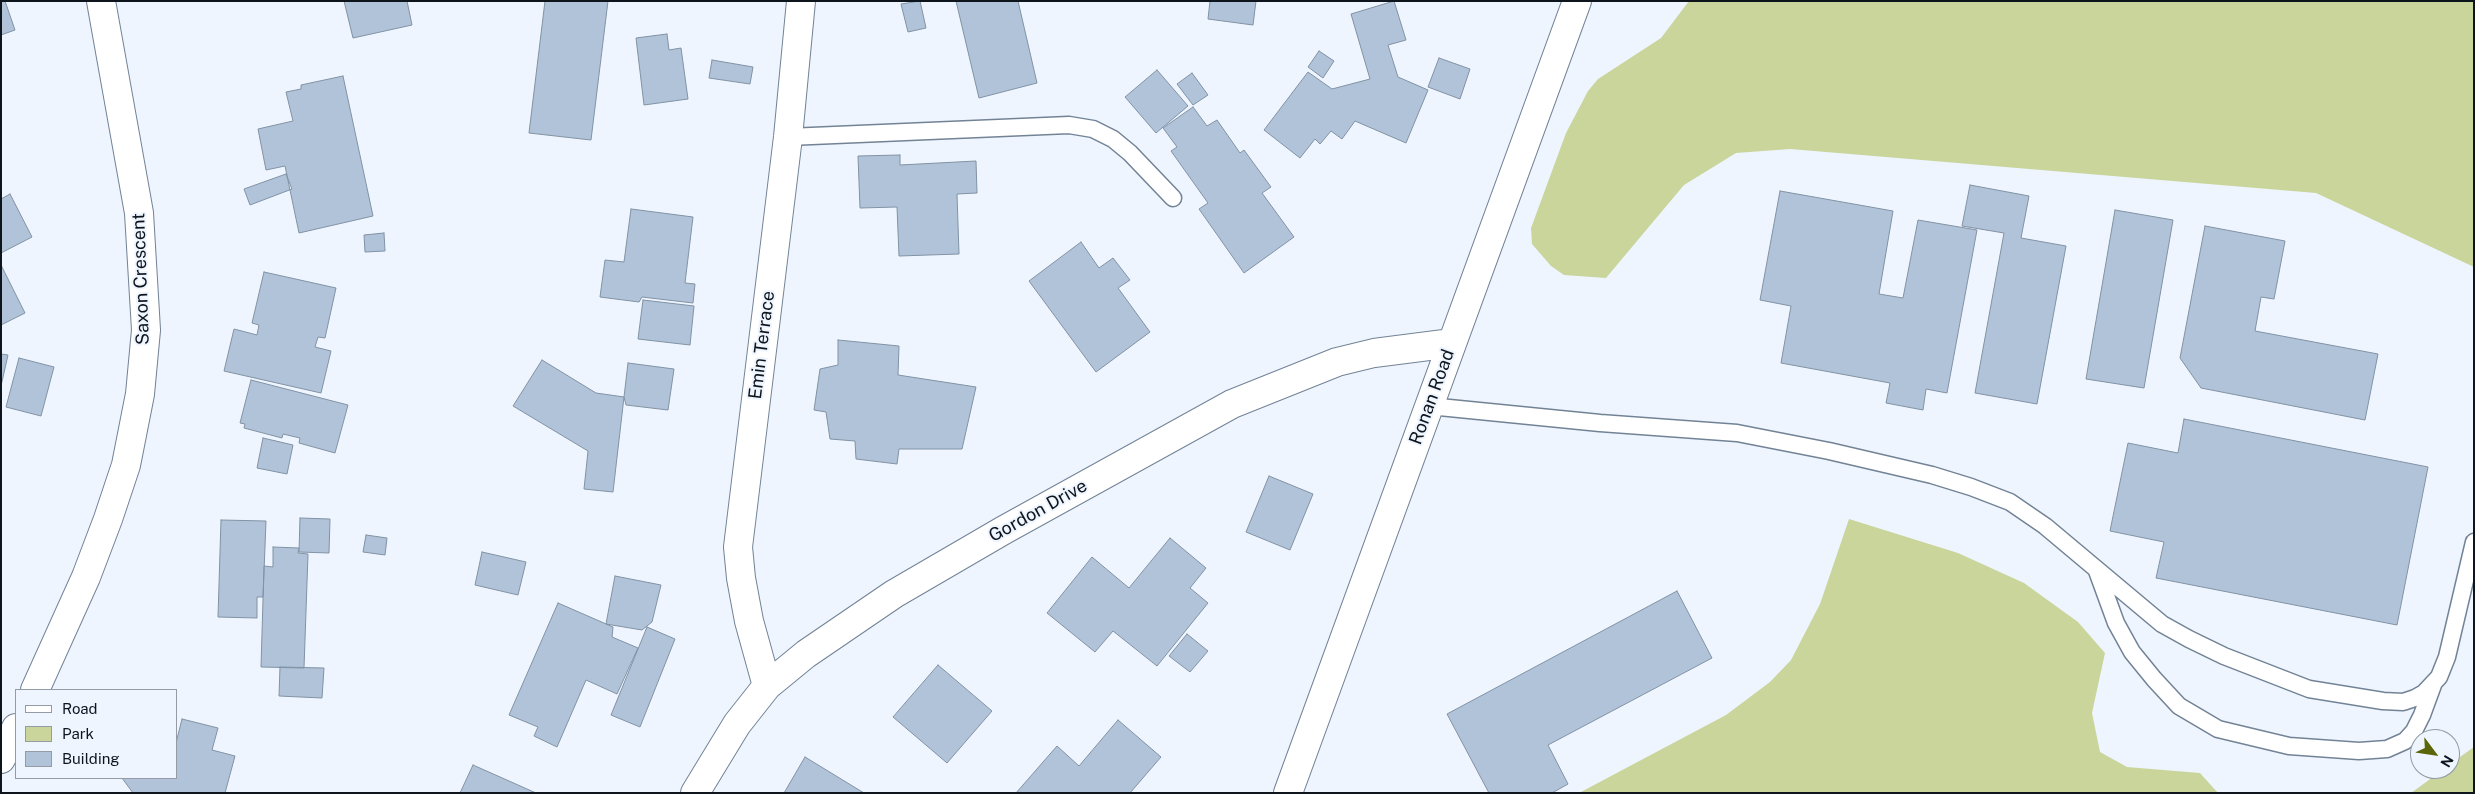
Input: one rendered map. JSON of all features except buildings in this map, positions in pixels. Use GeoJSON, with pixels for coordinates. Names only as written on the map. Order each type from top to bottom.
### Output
{"type":"FeatureCollection","features":[{"type":"Feature","properties":{"kind":"street","name":"Saxon Crescent"},"geometry":{"type":"LineString","coordinates":[[34,689],[86,577],[108,519],[126,465],[140,394],[146,330],[139,213],[101,1]]}},
{"type":"Feature","properties":{"kind":"street","name":"Emin Terrace"},"geometry":{"type":"LineString","coordinates":[[768,686],[750,621],[741,578],[738,547],[788,137],[801,1]]}},
{"type":"Feature","properties":{"kind":"street","name":"Ronan Road"},"geometry":{"type":"LineString","coordinates":[[1288,793],[1577,1]]}},
{"type":"Feature","properties":{"kind":"street","name":"Gordon Drive"},"geometry":{"type":"LineString","coordinates":[[695,793],[738,724],[768,686],[806,654],[894,594],[1004,530],[1232,404],[1337,362],[1374,353],[1452,343]]}},
{"type":"Feature","properties":{"kind":"street"},"geometry":{"type":"LineString","coordinates":[[1,759],[15,730]]}},
{"type":"Feature","properties":{"kind":"lane"},"geometry":{"type":"LineString","coordinates":[[788,137],[1069,125],[1092,130],[1113,139],[1173,198]]}},
{"type":"Feature","properties":{"kind":"lane"},"geometry":{"type":"LineString","coordinates":[[1429,406],[1600,424],[1737,433],[1932,475],[2010,502],[2045,526],[2162,624],[2224,656],[2309,689],[2383,701],[2403,702],[2419,696],[2433,685],[2439,677],[2447,657],[2474,542]]}},
{"type":"Feature","properties":{"kind":"lane"},"geometry":{"type":"LineString","coordinates":[[2096,569],[2116,623],[2132,652],[2179,706],[2218,729],[2289,746],[2359,751],[2386,749],[2405,741],[2414,731],[2433,685]]}},
{"type":"Feature","properties":{"kind":"green space"},"geometry":{"type":"Polygon","coordinates":[[[1689,1],[2474,1],[2474,267],[2316,193],[1790,149],[1736,153],[1684,185],[1606,278],[1564,275],[1551,266],[1532,244],[1531,228],[1566,133],[1588,91],[1598,79],[1661,38],[1689,1]]]}},
{"type":"Feature","properties":{"kind":"green space"},"geometry":{"type":"Polygon","coordinates":[[[1849,519],[1958,553],[2024,583],[2078,622],[2105,653],[2092,713],[2100,752],[2127,767],[2200,773],[2218,793],[1579,793],[1726,715],[1770,682],[1791,660],[1820,604],[1849,519]]]}},
{"type":"Feature","properties":{"kind":"green space"},"geometry":{"type":"Polygon","coordinates":[[[2474,747],[2474,793],[2411,793],[2430,779],[2460,779],[2460,757],[2474,747]]]}}]}
